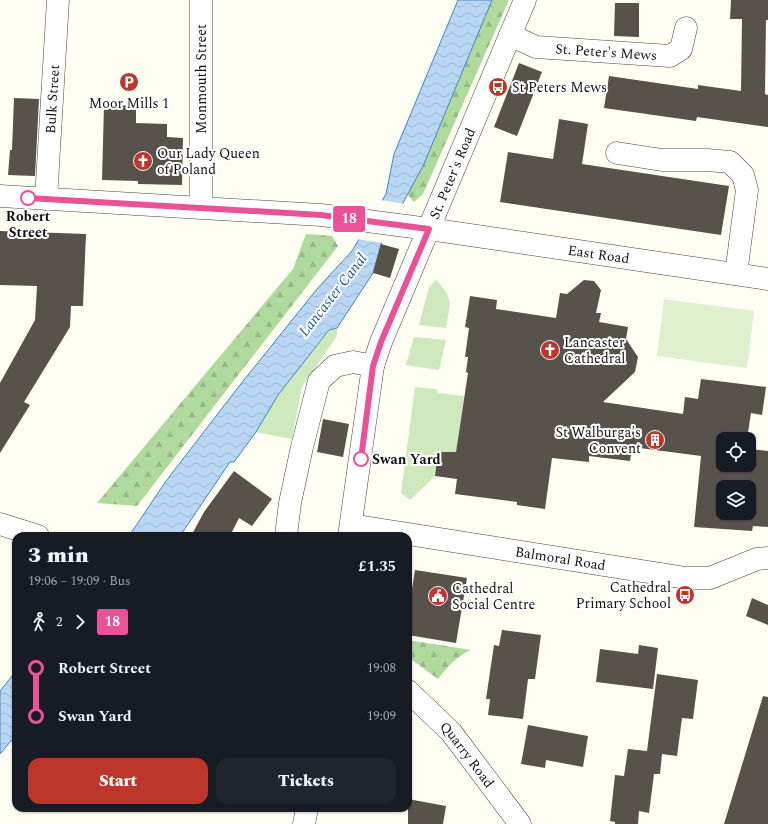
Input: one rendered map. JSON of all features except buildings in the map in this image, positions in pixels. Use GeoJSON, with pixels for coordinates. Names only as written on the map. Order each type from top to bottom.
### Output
{"type":"FeatureCollection","features":[{"type":"Feature","properties":{"kind":"street","name":"Bulk Street"},"geometry":{"type":"LineString","coordinates":[[46,199],[58,0]]}},
{"type":"Feature","properties":{"kind":"street","name":"Monmouth Street"},"geometry":{"type":"LineString","coordinates":[[201,0],[201,207]]}},
{"type":"Feature","properties":{"kind":"street","name":"St. Peter's Road"},"geometry":{"type":"LineString","coordinates":[[350,531],[373,366],[381,342],[525,0]]}},
{"type":"Feature","properties":{"kind":"street","name":"St. Peter's Mews"},"geometry":{"type":"LineString","coordinates":[[510,35],[536,46],[670,56],[681,49],[686,28]]}},
{"type":"Feature","properties":{"kind":"street"},"geometry":{"type":"LineString","coordinates":[[617,153],[662,160],[707,160],[730,162],[743,175],[747,190],[736,274]]}},
{"type":"Feature","properties":{"kind":"street","name":"East Road"},"geometry":{"type":"LineString","coordinates":[[0,196],[201,207],[334,218],[429,229],[768,279]]}},
{"type":"Feature","properties":{"kind":"street"},"geometry":{"type":"LineString","coordinates":[[286,532],[290,503],[302,447],[319,381],[335,366],[353,362],[373,366]]}},
{"type":"Feature","properties":{"kind":"street"},"geometry":{"type":"LineString","coordinates":[[0,524],[25,532]]}},
{"type":"Feature","properties":{"kind":"street","name":"Balmoral Road"},"geometry":{"type":"LineString","coordinates":[[412,540],[686,578],[710,578],[757,559],[768,558]]}},
{"type":"Feature","properties":{"kind":"street","name":"Quarry Road"},"geometry":{"type":"LineString","coordinates":[[412,695],[451,732],[520,824]]}},
{"type":"Feature","properties":{"kind":"street"},"geometry":{"type":"LineString","coordinates":[[304,824],[306,812]]}},
{"type":"Feature","properties":{"kind":"green space"},"geometry":{"type":"Polygon","coordinates":[[[492,0],[509,0],[423,194],[414,202],[407,194],[424,164],[492,0]]]}},
{"type":"Feature","properties":{"kind":"green space"},"geometry":{"type":"Polygon","coordinates":[[[306,234],[332,236],[338,246],[137,506],[97,503],[293,269],[306,234]]]}},
{"type":"Feature","properties":{"kind":"green space"},"geometry":{"type":"Polygon","coordinates":[[[436,280],[449,297],[450,307],[446,328],[419,325],[429,287],[436,280]]]}},
{"type":"Feature","properties":{"kind":"green space"},"geometry":{"type":"Polygon","coordinates":[[[664,299],[754,311],[747,368],[657,356],[664,299]]]}},
{"type":"Feature","properties":{"kind":"green space"},"geometry":{"type":"Polygon","coordinates":[[[337,328],[337,336],[302,387],[292,439],[256,432],[278,395],[330,330],[337,328]]]}},
{"type":"Feature","properties":{"kind":"green space"},"geometry":{"type":"Polygon","coordinates":[[[414,337],[446,340],[439,370],[406,365],[414,337]]]}},
{"type":"Feature","properties":{"kind":"green space"},"geometry":{"type":"Polygon","coordinates":[[[415,387],[436,389],[438,393],[464,396],[456,452],[438,452],[435,476],[410,500],[401,493],[415,387]]]}},
{"type":"Feature","properties":{"kind":"green space"},"geometry":{"type":"Polygon","coordinates":[[[412,641],[471,650],[461,655],[453,662],[438,679],[412,660],[412,641]]]}},
{"type":"Feature","properties":{"kind":"water","name":"Lancaster Canal"},"geometry":{"type":"Polygon","coordinates":[[[458,0],[492,0],[424,164],[381,244],[373,273],[337,328],[329,330],[278,395],[256,432],[234,462],[230,462],[183,532],[132,532],[166,481],[240,385],[317,289],[352,251],[386,194],[394,154],[458,0]]]}},
{"type":"Feature","properties":{"kind":"water"},"geometry":{"type":"Polygon","coordinates":[[[12,676],[12,740],[0,754],[0,691],[12,676]]]}},
{"type":"Feature","properties":{"kind":"pier"},"geometry":{"type":"Polygon","coordinates":[[[380,200],[405,204],[384,243],[356,239],[380,200]]]}},
{"type":"Feature","properties":{"kind":"bus line","name":"18"},"geometry":{"type":"LineString","coordinates":[[28,198],[321,215],[334,218],[429,229],[381,342],[373,366],[361,459]]}},
{"type":"Feature","properties":{"kind":"place","name":"Moor Mills 1"},"geometry":{"type":"Point","coordinates":[129,82]}},
{"type":"Feature","properties":{"kind":"place","name":"St Peters Mews"},"geometry":{"type":"Point","coordinates":[498,87]}},
{"type":"Feature","properties":{"kind":"place","name":"Our Lady Queen of Poland"},"geometry":{"type":"Point","coordinates":[143,161]}},
{"type":"Feature","properties":{"kind":"place","name":"Robert Street"},"geometry":{"type":"Point","coordinates":[28,198]}},
{"type":"Feature","properties":{"kind":"place","name":"Lancaster Cathedral"},"geometry":{"type":"Point","coordinates":[550,350]}},
{"type":"Feature","properties":{"kind":"place","name":"St Walburga's Convent"},"geometry":{"type":"Point","coordinates":[655,440]}},
{"type":"Feature","properties":{"kind":"place","name":"Swan Yard"},"geometry":{"type":"Point","coordinates":[361,459]}},
{"type":"Feature","properties":{"kind":"place","name":"Cathedral Primary School"},"geometry":{"type":"Point","coordinates":[685,595]}},
{"type":"Feature","properties":{"kind":"place","name":"Cathedral Social Centre"},"geometry":{"type":"Point","coordinates":[438,596]}}]}
